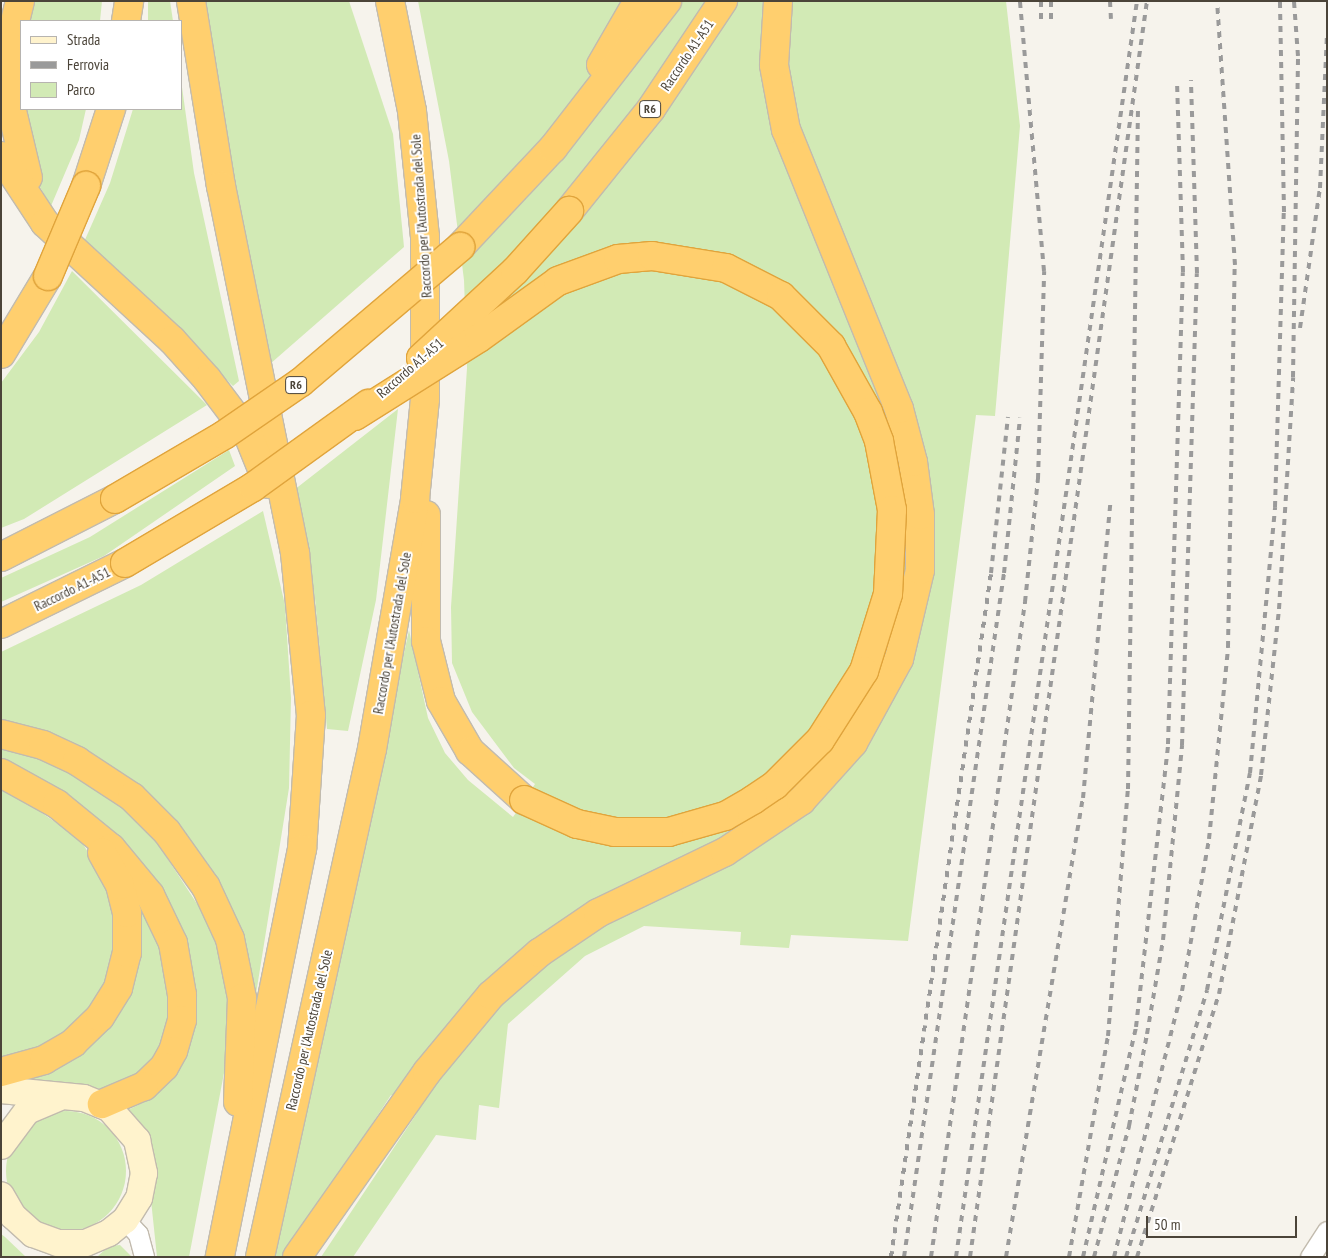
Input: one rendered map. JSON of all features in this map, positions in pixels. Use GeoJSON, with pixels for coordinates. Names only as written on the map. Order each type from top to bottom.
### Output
{"type":"FeatureCollection","features":[{"type":"Feature","properties":{"kind":"highway"},"geometry":{"type":"LineString","coordinates":[[20,1],[6,62],[17,149],[40,200],[79,254]]}},
{"type":"Feature","properties":{"kind":"highway"},"geometry":{"type":"LineString","coordinates":[[126,20],[129,1]]}},
{"type":"Feature","properties":{"kind":"highway"},"geometry":{"type":"LineString","coordinates":[[191,1],[221,186],[295,553],[309,665],[307,800],[283,952],[220,1257]]}},
{"type":"Feature","properties":{"kind":"highway","name":"Raccordo per l'Autostrada del Sole"},"geometry":{"type":"LineString","coordinates":[[260,1257],[372,748],[415,499],[425,399],[425,237],[412,111],[390,1]]}},
{"type":"Feature","properties":{"kind":"highway"},"geometry":{"type":"LineString","coordinates":[[553,148],[638,1]]}},
{"type":"Feature","properties":{"kind":"highway","name":"R6"},"geometry":{"type":"LineString","coordinates":[[1,557],[115,499],[224,435],[370,327],[460,247],[553,148],[667,1]]}},
{"type":"Feature","properties":{"kind":"highway","name":"Raccordo A1-A51"},"geometry":{"type":"LineString","coordinates":[[1,624],[125,563],[253,487],[355,416],[465,320],[569,211],[651,109],[723,1]]}},
{"type":"Feature","properties":{"kind":"highway"},"geometry":{"type":"LineString","coordinates":[[297,1257],[405,1104],[470,1018],[539,953],[598,913],[753,836],[801,801],[853,742],[899,659],[920,570],[920,515],[913,462],[899,409],[786,130],[774,65],[778,1]]}},
{"type":"Feature","properties":{"kind":"highway"},"geometry":{"type":"LineString","coordinates":[[1,354],[48,276],[86,186],[110,110]]}},
{"type":"Feature","properties":{"kind":"highway"},"geometry":{"type":"LineString","coordinates":[[1,156],[30,205],[79,254],[172,340],[247,432],[295,553]]}},
{"type":"Feature","properties":{"kind":"highway"},"geometry":{"type":"LineString","coordinates":[[355,416],[479,338],[558,281],[618,259],[652,256],[726,268],[781,296],[831,346],[868,412],[879,441],[892,510],[888,594],[864,670],[820,740],[775,785],[753,800],[724,816],[669,832],[615,832],[577,824],[524,800],[470,751],[442,701],[433,675],[425,604],[425,399]]}},
{"type":"Feature","properties":{"kind":"highway"},"geometry":{"type":"LineString","coordinates":[[1,734],[77,760],[132,798],[189,860],[220,913],[242,998],[232,1199]]}},
{"type":"Feature","properties":{"kind":"highway"},"geometry":{"type":"LineString","coordinates":[[1,773],[83,822],[134,871],[150,895],[173,943],[180,972],[180,1028],[164,1067],[137,1090],[102,1104]]}},
{"type":"Feature","properties":{"kind":"highway"},"geometry":{"type":"LineString","coordinates":[[1,1072],[44,1060],[73,1043],[100,1017],[120,979],[128,936],[120,885],[83,822]]}},
{"type":"Feature","properties":{"kind":"street"},"geometry":{"type":"LineString","coordinates":[[1,1090],[102,1104],[128,1125],[142,1156],[141,1190],[117,1226],[84,1257]]}},
{"type":"Feature","properties":{"kind":"street"},"geometry":{"type":"LineString","coordinates":[[1,1146],[27,1111],[66,1098]]}},
{"type":"Feature","properties":{"kind":"street"},"geometry":{"type":"LineString","coordinates":[[10,1213],[67,1244],[117,1226],[138,1234],[144,1257]]}},
{"type":"Feature","properties":{"kind":"street"},"geometry":{"type":"LineString","coordinates":[[10,1213],[44,1257]]}},
{"type":"Feature","properties":{"kind":"street"},"geometry":{"type":"LineString","coordinates":[[1310,1257],[1327,1231]]}},
{"type":"Feature","properties":{"kind":"green space"},"geometry":{"type":"Polygon","coordinates":[[[29,1],[102,1],[100,20],[22,20],[29,1]]]}},
{"type":"Feature","properties":{"kind":"green space"},"geometry":{"type":"Polygon","coordinates":[[[148,1],[170,1],[173,20],[148,20],[148,1]]]}},
{"type":"Feature","properties":{"kind":"green space"},"geometry":{"type":"Polygon","coordinates":[[[203,1],[349,1],[393,134],[404,247],[270,364],[211,64],[203,1]]]}},
{"type":"Feature","properties":{"kind":"green space"},"geometry":{"type":"Polygon","coordinates":[[[418,1],[1006,1],[1020,126],[995,416],[976,415],[908,941],[791,935],[789,948],[740,945],[741,932],[644,926],[585,956],[508,1024],[499,1108],[479,1105],[476,1140],[436,1135],[353,1257],[321,1257],[417,1113],[391,1095],[285,1257],[274,1257],[409,630],[428,718],[445,753],[468,780],[513,817],[535,784],[514,768],[472,712],[452,663],[451,607],[467,368],[464,280],[449,161],[418,1]]]}},
{"type":"Feature","properties":{"kind":"green space"},"geometry":{"type":"Polygon","coordinates":[[[20,39],[20,110],[86,110],[79,140],[51,206],[33,175],[15,104],[20,39]]]}},
{"type":"Feature","properties":{"kind":"green space"},"geometry":{"type":"Polygon","coordinates":[[[182,87],[194,173],[239,381],[233,386],[84,242],[110,183],[133,110],[182,110],[182,87]]]}},
{"type":"Feature","properties":{"kind":"green space"},"geometry":{"type":"Polygon","coordinates":[[[72,271],[207,405],[24,519],[1,528],[1,383],[39,332],[72,271]]]}},
{"type":"Feature","properties":{"kind":"green space"},"geometry":{"type":"Polygon","coordinates":[[[398,409],[376,600],[348,731],[327,729],[315,599],[294,490],[398,409]]]}},
{"type":"Feature","properties":{"kind":"green space"},"geometry":{"type":"Polygon","coordinates":[[[229,450],[235,466],[104,556],[1,602],[1,578],[90,537],[229,450]]]}},
{"type":"Feature","properties":{"kind":"green space"},"geometry":{"type":"Polygon","coordinates":[[[263,511],[285,605],[291,698],[289,788],[252,1019],[187,842],[1,725],[1,652],[141,585],[263,511]]]}},
{"type":"Feature","properties":{"kind":"green space"},"geometry":{"type":"Polygon","coordinates":[[[1,745],[66,768],[116,802],[154,838],[205,916],[221,958],[228,1006],[228,1052],[189,1257],[157,1257],[144,1134],[128,1110],[148,1100],[170,1078],[173,918],[1,764],[1,745]]]}},
{"type":"Feature","properties":{"kind":"green space"},"geometry":{"type":"Polygon","coordinates":[[[1,785],[80,839],[110,889],[119,942],[102,997],[60,1041],[1,1064],[1,785]]]}},
{"type":"Feature","properties":{"kind":"green space"},"geometry":{"type":"Polygon","coordinates":[[[139,900],[159,937],[171,992],[166,1040],[144,1076],[109,1090],[60,1083],[20,1088],[28,1075],[89,1040],[139,900]]]}},
{"type":"Feature","properties":{"kind":"green space"},"geometry":{"type":"Polygon","coordinates":[[[66,1111],[89,1115],[109,1128],[122,1148],[126,1171],[122,1194],[109,1214],[89,1227],[66,1231],[43,1227],[23,1214],[10,1194],[6,1171],[10,1148],[23,1128],[43,1115],[66,1111]]]}},
{"type":"Feature","properties":{"kind":"green space"},"geometry":{"type":"Polygon","coordinates":[[[1,1234],[5,1237],[26,1257],[1,1257],[1,1234]]]}},
{"type":"Feature","properties":{"kind":"green space"},"geometry":{"type":"Polygon","coordinates":[[[120,1245],[132,1257],[97,1257],[109,1246],[120,1245]]]}},
{"type":"Feature","properties":{"kind":"railway"},"geometry":{"type":"LineString","coordinates":[[931,1257],[1025,602],[1038,479],[1044,271],[1020,1]]}},
{"type":"Feature","properties":{"kind":"railway"},"geometry":{"type":"LineString","coordinates":[[1041,1],[1041,20]]}},
{"type":"Feature","properties":{"kind":"railway"},"geometry":{"type":"LineString","coordinates":[[1051,1],[1051,20]]}},
{"type":"Feature","properties":{"kind":"railway"},"geometry":{"type":"LineString","coordinates":[[1110,1],[1111,19]]}},
{"type":"Feature","properties":{"kind":"railway"},"geometry":{"type":"LineString","coordinates":[[956,1257],[1137,1]]}},
{"type":"Feature","properties":{"kind":"railway"},"geometry":{"type":"LineString","coordinates":[[970,1257],[1147,1]]}},
{"type":"Feature","properties":{"kind":"railway"},"geometry":{"type":"LineString","coordinates":[[1114,1257],[1182,991],[1209,839],[1228,647],[1235,265],[1217,1]]}},
{"type":"Feature","properties":{"kind":"railway"},"geometry":{"type":"LineString","coordinates":[[1126,1257],[1207,990],[1250,773],[1275,507],[1284,212],[1280,1]]}},
{"type":"Feature","properties":{"kind":"railway"},"geometry":{"type":"LineString","coordinates":[[1137,1257],[1219,994],[1261,775],[1279,609],[1293,377],[1298,56],[1294,1]]}},
{"type":"Feature","properties":{"kind":"railway"},"geometry":{"type":"LineString","coordinates":[[1300,328],[1320,188],[1327,33]]}},
{"type":"Feature","properties":{"kind":"railway"},"geometry":{"type":"LineString","coordinates":[[1083,1257],[1136,1027],[1168,744],[1183,272],[1177,80]]}},
{"type":"Feature","properties":{"kind":"railway"},"geometry":{"type":"LineString","coordinates":[[1094,1257],[1129,1126],[1147,1034],[1163,940],[1182,745],[1197,273],[1191,80]]}},
{"type":"Feature","properties":{"kind":"railway"},"geometry":{"type":"LineString","coordinates":[[1069,1257],[1108,1036],[1128,789],[1138,107]]}},
{"type":"Feature","properties":{"kind":"railway"},"geometry":{"type":"LineString","coordinates":[[891,1257],[991,573],[1008,417]]}},
{"type":"Feature","properties":{"kind":"railway"},"geometry":{"type":"LineString","coordinates":[[904,1257],[1004,573],[1020,418]]}},
{"type":"Feature","properties":{"kind":"railway"},"geometry":{"type":"LineString","coordinates":[[1006,1257],[1083,798],[1111,499]]}}]}
